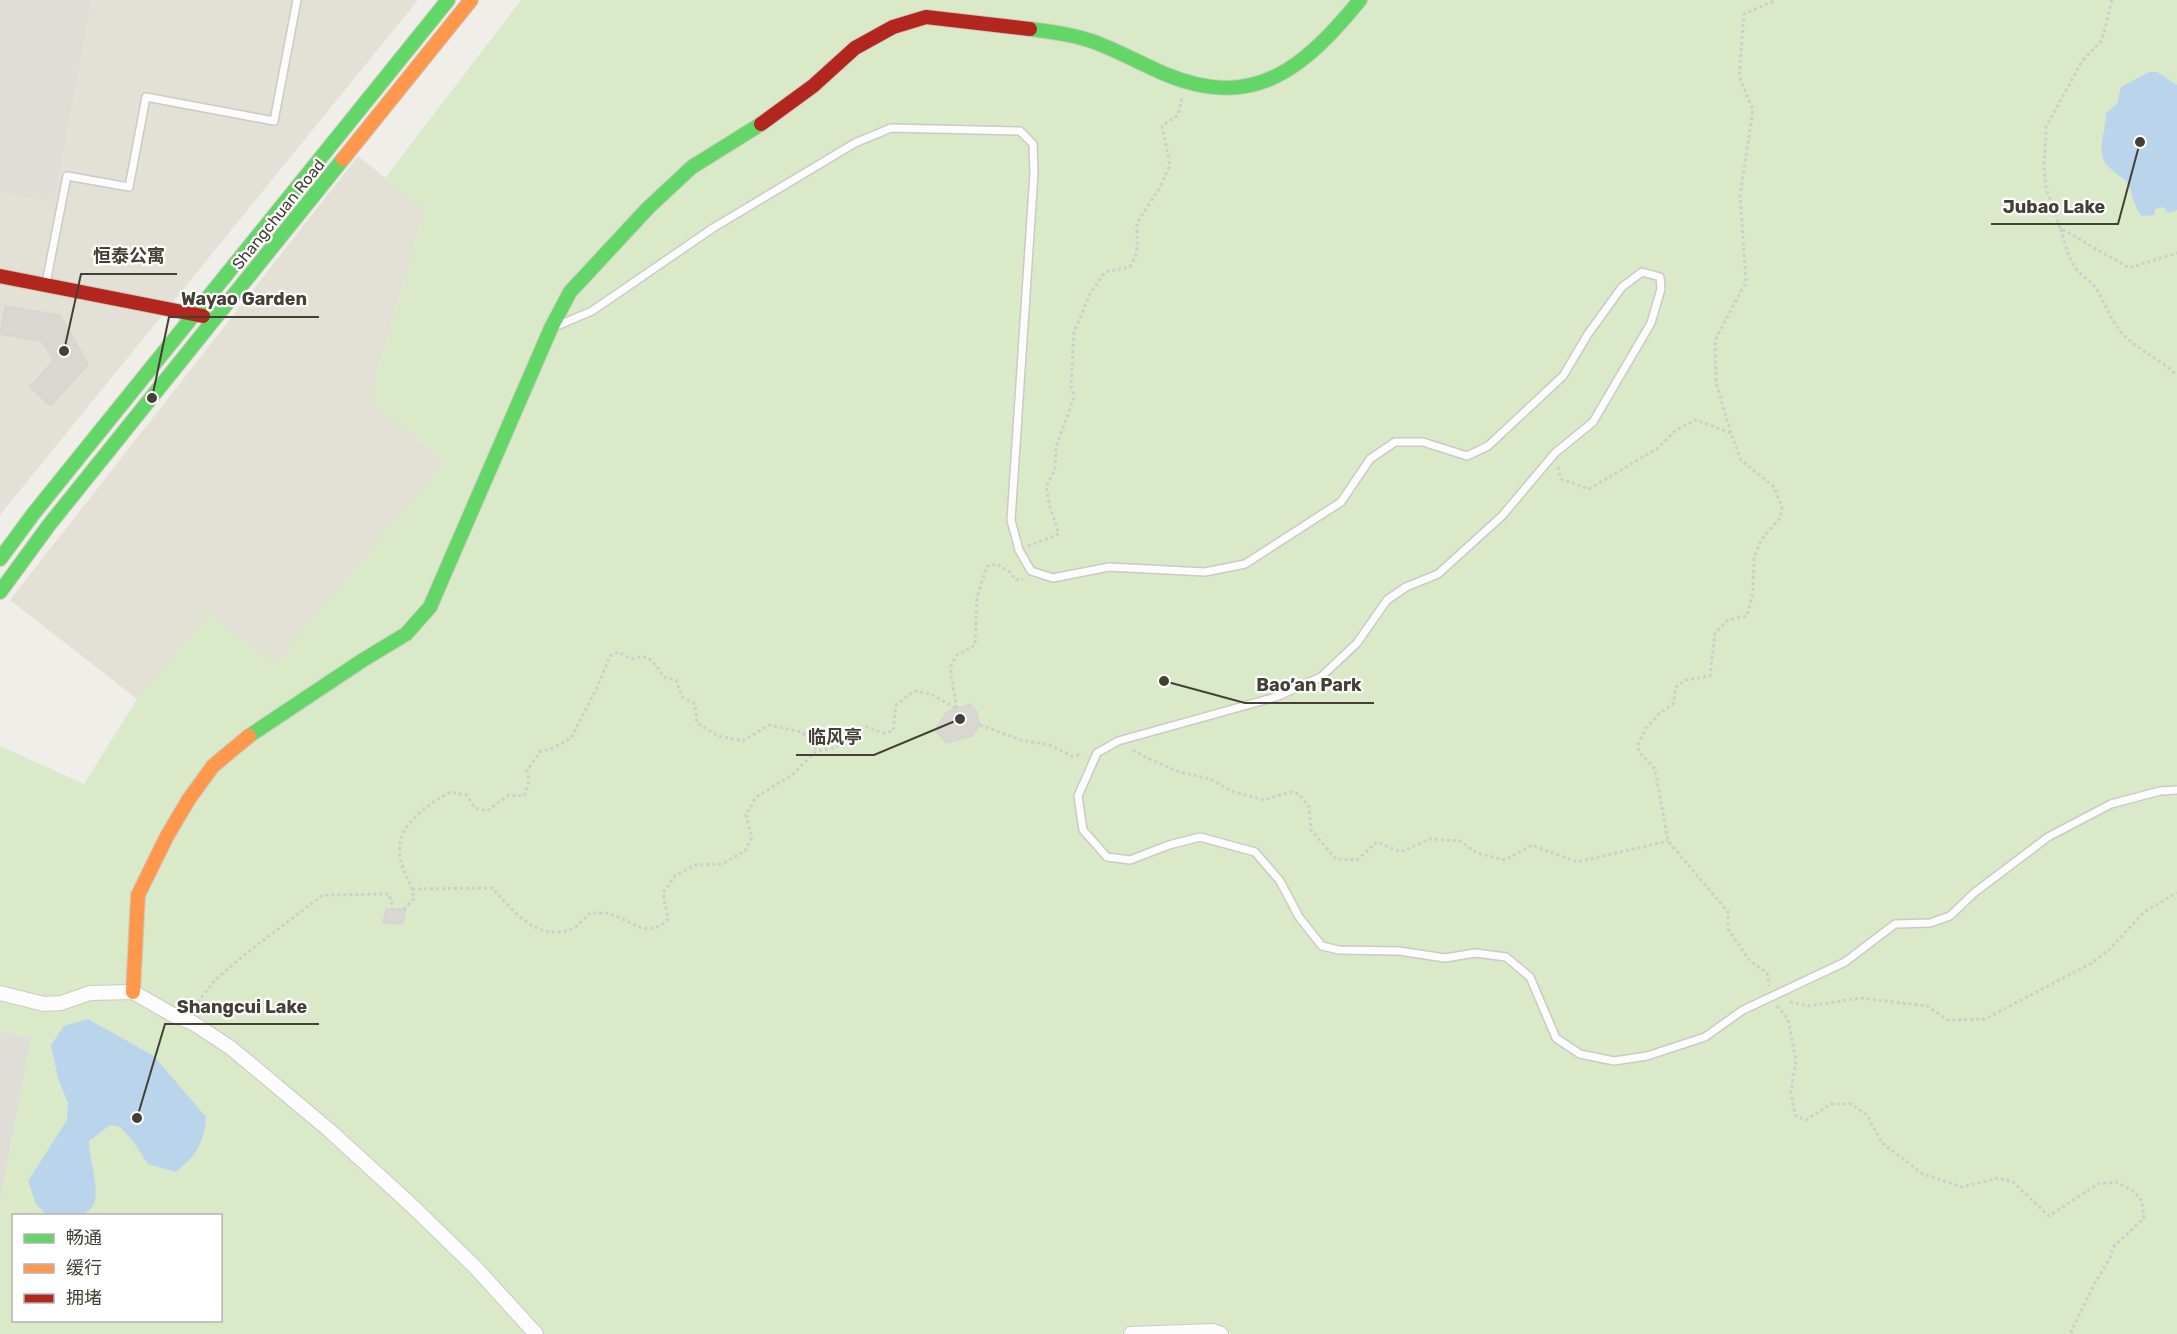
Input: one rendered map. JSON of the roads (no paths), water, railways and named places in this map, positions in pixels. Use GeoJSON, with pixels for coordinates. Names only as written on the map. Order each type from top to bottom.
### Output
{"type":"FeatureCollection","features":[{"type":"Feature","properties":{"kind":"street","name":"Shangchuan Road"},"geometry":{"type":"LineString","coordinates":[[0,559],[34,513],[448,0]]}},
{"type":"Feature","properties":{"kind":"street","name":"Shangchuan Road"},"geometry":{"type":"LineString","coordinates":[[0,591],[49,525],[471,0]]}},
{"type":"Feature","properties":{"kind":"street"},"geometry":{"type":"LineString","coordinates":[[133,992],[138,894],[167,836],[189,799],[213,766],[244,738],[406,634],[429,608],[551,328],[570,292],[648,208],[692,167],[764,122],[813,87],[855,48],[893,27],[926,17],[1062,33],[1097,43],[1185,81],[1236,89],[1268,81],[1303,61],[1333,33],[1360,0]]}},
{"type":"Feature","properties":{"kind":"street"},"geometry":{"type":"LineString","coordinates":[[0,276],[215,318]]}},
{"type":"Feature","properties":{"kind":"street"},"geometry":{"type":"LineString","coordinates":[[0,993],[44,1004],[62,1003],[90,993],[133,992],[193,1023],[231,1048],[329,1130],[409,1203],[474,1267],[536,1334]]}},
{"type":"Feature","properties":{"kind":"street"},"geometry":{"type":"LineString","coordinates":[[1131,1334],[1213,1331],[1221,1334]]}},
{"type":"Feature","properties":{"kind":"lane"},"geometry":{"type":"LineString","coordinates":[[46,285],[67,176],[129,187],[146,97],[274,121],[297,0]]}},
{"type":"Feature","properties":{"kind":"lane"},"geometry":{"type":"LineString","coordinates":[[551,328],[592,311],[713,228],[855,143],[891,128],[1020,131],[1033,144],[1034,173],[1011,520],[1019,550],[1031,571],[1053,578],[1109,567],[1205,572],[1245,564],[1341,502],[1370,459],[1395,442],[1423,442],[1467,456],[1488,446],[1563,375],[1588,334],[1622,287],[1642,272],[1660,277],[1661,289],[1651,322],[1593,422],[1555,453],[1502,516],[1438,574],[1406,587],[1387,600],[1357,643],[1321,677],[1276,697],[1118,741],[1097,753],[1078,796],[1083,830],[1107,857],[1130,860],[1169,845],[1200,837],[1255,852],[1280,881],[1299,917],[1322,946],[1339,950],[1399,951],[1444,958],[1475,953],[1506,957],[1530,977],[1556,1038],[1580,1054],[1614,1061],[1647,1056],[1705,1037],[1743,1010],[1845,962],[1894,924],[1930,923],[1950,916],[1974,892],[2048,837],[2111,804],[2160,791],[2177,790]]}},
{"type":"Feature","properties":{"kind":"water"},"geometry":{"type":"Polygon","coordinates":[[[2149,72],[2157,72],[2177,85],[2177,210],[2168,213],[2163,207],[2155,209],[2155,215],[2142,216],[2135,206],[2128,184],[2106,164],[2102,144],[2106,113],[2117,104],[2121,87],[2149,72]]]}},
{"type":"Feature","properties":{"kind":"water"},"geometry":{"type":"Polygon","coordinates":[[[88,1019],[154,1056],[206,1117],[198,1148],[176,1172],[148,1164],[120,1127],[110,1125],[89,1141],[96,1197],[93,1205],[85,1214],[46,1214],[36,1204],[28,1181],[67,1120],[68,1103],[58,1078],[51,1045],[64,1026],[88,1019]]]}},
{"type":"Feature","properties":{"kind":"place","name":"Jubao Lake"},"geometry":{"type":"Point","coordinates":[2140,142]}},
{"type":"Feature","properties":{"kind":"place","name":"恒泰公寓"},"geometry":{"type":"Point","coordinates":[64,351]}},
{"type":"Feature","properties":{"kind":"place","name":"Wayao Garden"},"geometry":{"type":"Point","coordinates":[152,398]}},
{"type":"Feature","properties":{"kind":"place","name":"Bao’an Park"},"geometry":{"type":"Point","coordinates":[1164,681]}},
{"type":"Feature","properties":{"kind":"place","name":"临风亭"},"geometry":{"type":"Point","coordinates":[960,719]}},
{"type":"Feature","properties":{"kind":"place","name":"Shangcui Lake"},"geometry":{"type":"Point","coordinates":[137,1118]}}]}
